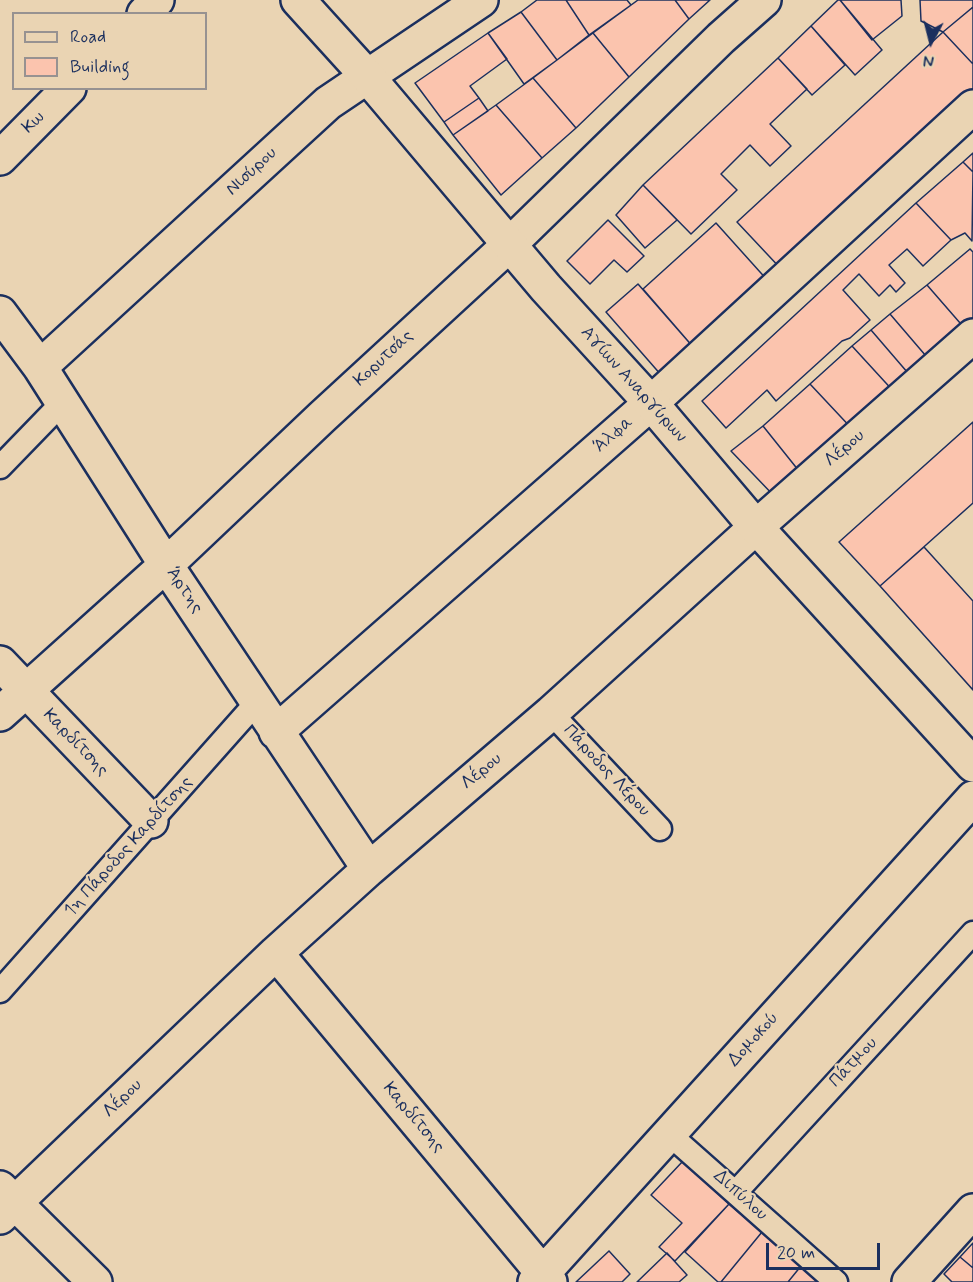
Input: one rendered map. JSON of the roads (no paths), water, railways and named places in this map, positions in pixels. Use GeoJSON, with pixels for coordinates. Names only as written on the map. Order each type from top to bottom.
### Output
{"type":"FeatureCollection","features":[{"type":"Feature","properties":{"kind":"street"},"geometry":{"type":"LineString","coordinates":[[146,12],[157,0]]}},
{"type":"Feature","properties":{"kind":"street","name":"Αγίων Αναργύρων"},"geometry":{"type":"LineString","coordinates":[[298,0],[367,76],[546,288],[651,403],[756,527],[973,765]]}},
{"type":"Feature","properties":{"kind":"street","name":"Νισύρου"},"geometry":{"type":"LineString","coordinates":[[40,367],[328,103],[481,0]]}},
{"type":"Feature","properties":{"kind":"street","name":"Κορυτσάς"},"geometry":{"type":"LineString","coordinates":[[0,714],[166,565],[510,243],[721,38],[764,0]]}},
{"type":"Feature","properties":{"kind":"street","name":"Κω"},"geometry":{"type":"LineString","coordinates":[[0,158],[67,90]]}},
{"type":"Feature","properties":{"kind":"street","name":"Άλφα"},"geometry":{"type":"LineString","coordinates":[[276,732],[651,403],[973,107]]}},
{"type":"Feature","properties":{"kind":"street","name":"Άρτης"},"geometry":{"type":"LineString","coordinates":[[0,313],[40,367],[166,565],[369,869]]}},
{"type":"Feature","properties":{"kind":"street","name":"Λέρου"},"geometry":{"type":"LineString","coordinates":[[5,1202],[369,869],[551,713],[756,527],[973,336]]}},
{"type":"Feature","properties":{"kind":"street","name":"Καρδίτσης"},"geometry":{"type":"LineString","coordinates":[[0,663],[151,821]]}},
{"type":"Feature","properties":{"kind":"street","name":"Δομοκού"},"geometry":{"type":"LineString","coordinates":[[543,1279],[669,1134],[973,798]]}},
{"type":"Feature","properties":{"kind":"street","name":"Καρδίτσης"},"geometry":{"type":"LineString","coordinates":[[276,953],[543,1279]]}},
{"type":"Feature","properties":{"kind":"street"},"geometry":{"type":"LineString","coordinates":[[5,1202],[95,1282]]}},
{"type":"Feature","properties":{"kind":"street"},"geometry":{"type":"LineString","coordinates":[[909,1282],[973,1211]]}},
{"type":"Feature","properties":{"kind":"lane"},"geometry":{"type":"LineString","coordinates":[[0,467],[63,402]]}},
{"type":"Feature","properties":{"kind":"lane","name":"1η Πάροδος Καρδίτσης"},"geometry":{"type":"LineString","coordinates":[[0,991],[257,702]]}},
{"type":"Feature","properties":{"kind":"lane","name":"Πάροδος Λέρου"},"geometry":{"type":"LineString","coordinates":[[551,713],[660,830]]}},
{"type":"Feature","properties":{"kind":"lane","name":"Πάτμου"},"geometry":{"type":"LineString","coordinates":[[736,1192],[973,933]]}},
{"type":"Feature","properties":{"kind":"lane","name":"Διπύλου"},"geometry":{"type":"LineString","coordinates":[[669,1134],[836,1282]]}}]}
